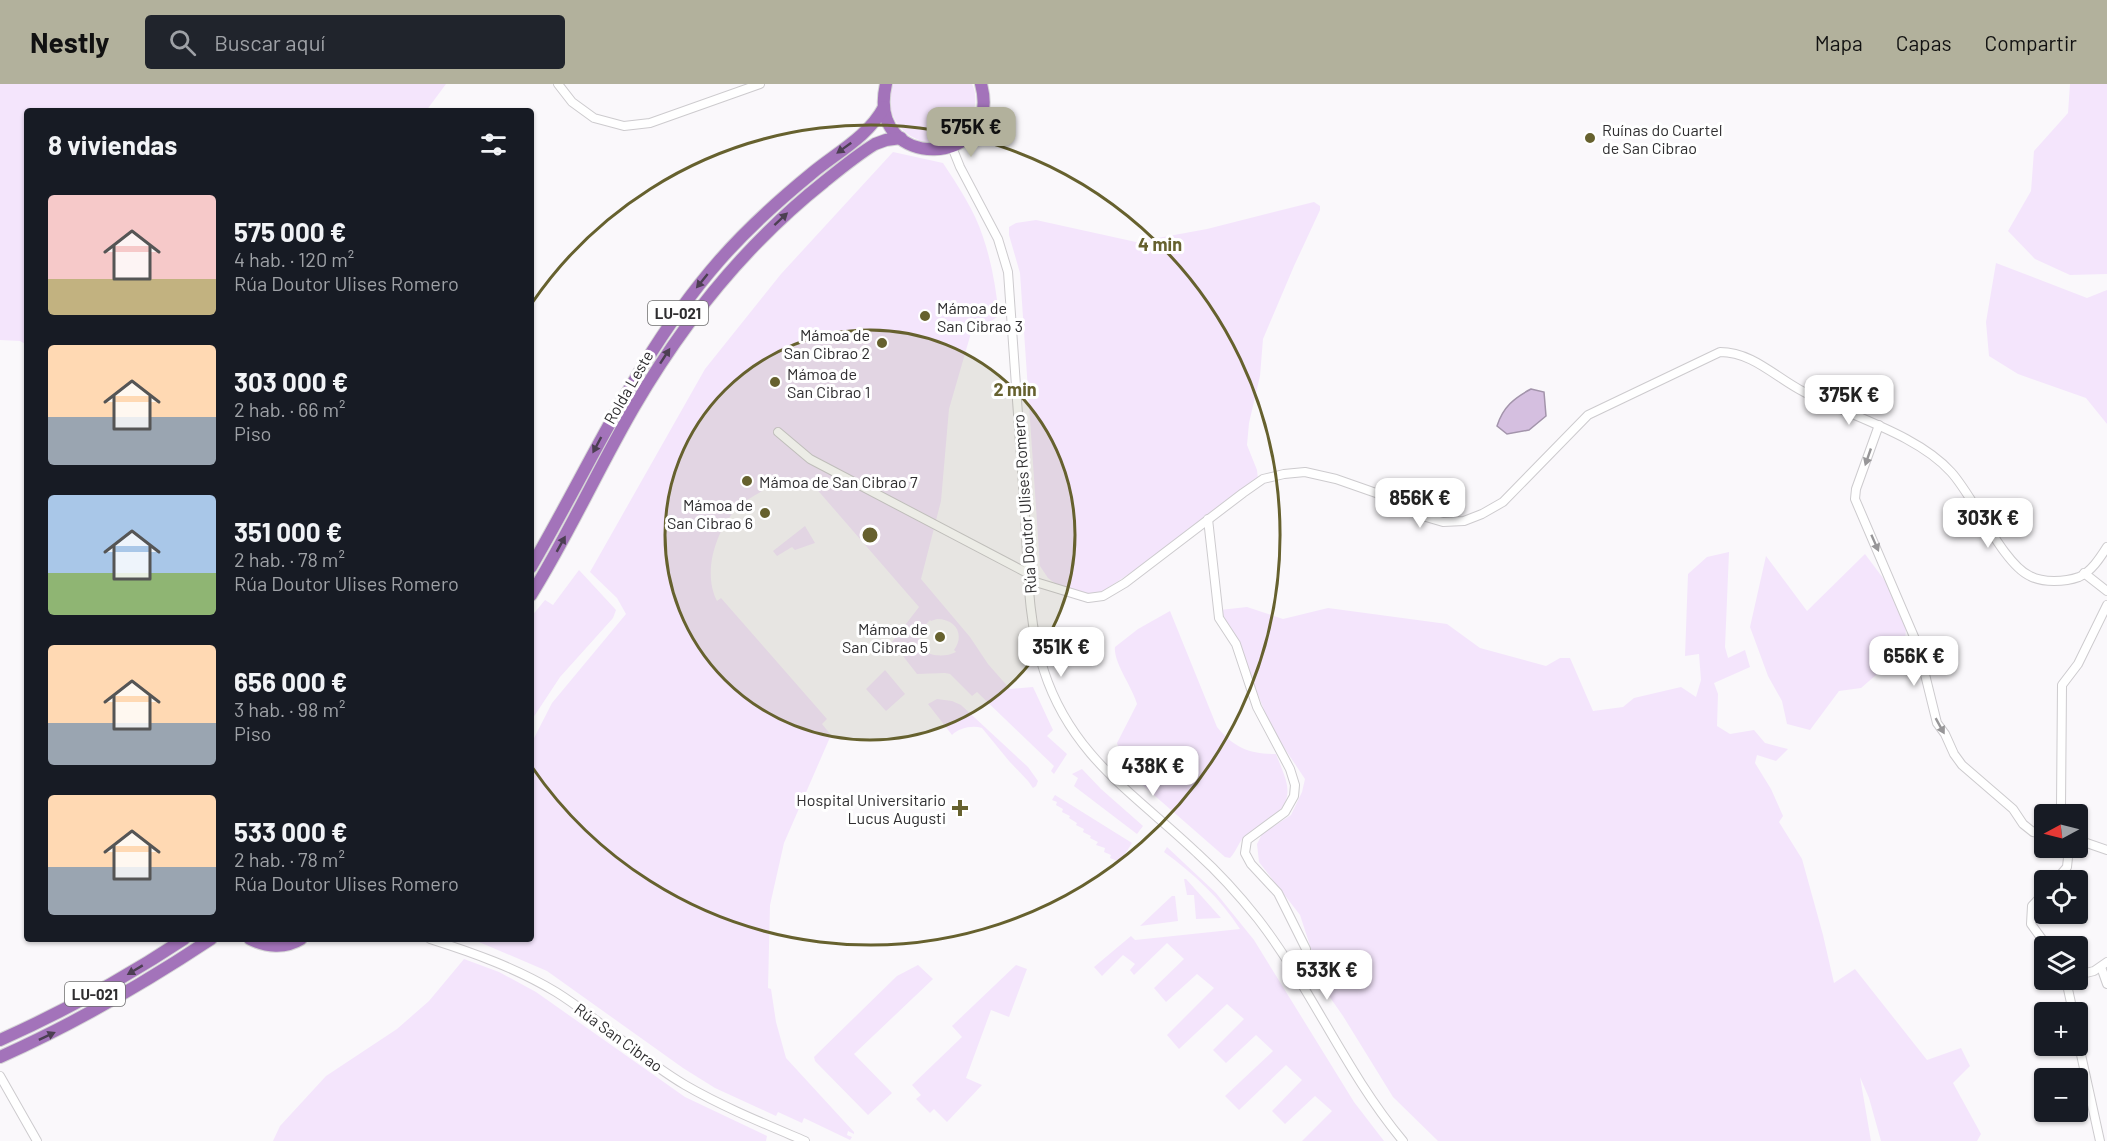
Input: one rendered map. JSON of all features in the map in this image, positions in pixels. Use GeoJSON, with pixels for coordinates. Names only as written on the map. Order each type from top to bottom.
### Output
{"type":"FeatureCollection","features":[{"type":"Feature","properties":{"kind":"highway","name":"Rolda Leste"},"geometry":{"type":"LineString","coordinates":[[534,561],[634,377],[690,297],[751,227],[825,162],[869,130],[884,107],[886,84]]}},
{"type":"Feature","properties":{"kind":"highway"},"geometry":{"type":"LineString","coordinates":[[884,107],[893,129],[912,146],[925,150],[952,147],[963,141],[975,127],[982,111],[981,84]]}},
{"type":"Feature","properties":{"kind":"highway"},"geometry":{"type":"LineString","coordinates":[[983,98],[993,84]]}},
{"type":"Feature","properties":{"kind":"highway","name":"Rolda Leste"},"geometry":{"type":"LineString","coordinates":[[534,590],[646,386],[677,338],[716,287],[759,240],[813,191],[870,147],[886,140],[901,138]]}},
{"type":"Feature","properties":{"kind":"highway","name":"LU-021"},"geometry":{"type":"LineString","coordinates":[[0,1040],[94,994],[179,942]]}},
{"type":"Feature","properties":{"kind":"highway","name":"LU-021"},"geometry":{"type":"LineString","coordinates":[[0,1057],[78,1021],[208,942]]}},
{"type":"Feature","properties":{"kind":"highway"},"geometry":{"type":"LineString","coordinates":[[258,942],[282,946],[293,942]]}},
{"type":"Feature","properties":{"kind":"street"},"geometry":{"type":"LineString","coordinates":[[558,84],[572,102],[594,118],[624,126],[650,123],[760,84]]}},
{"type":"Feature","properties":{"kind":"street","name":"Rúa Doutor Ulises Romero"},"geometry":{"type":"LineString","coordinates":[[952,147],[998,239],[1008,273],[1029,577],[1035,640],[1044,672],[1068,724],[1100,767],[1197,853],[1238,895],[1276,944],[1367,1092],[1403,1141]]}},
{"type":"Feature","properties":{"kind":"street"},"geometry":{"type":"LineString","coordinates":[[778,432],[810,459],[1029,577],[1088,598],[1103,596],[1125,583],[1263,479],[1284,474],[1305,472],[1336,479],[1376,493],[1426,517],[1443,522],[1464,520],[1482,514],[1503,502],[1525,482],[1588,416],[1720,352],[1734,352],[1749,358],[1804,392],[1879,425],[1931,454],[1951,471],[1972,499],[2014,565],[2030,576],[2047,581],[2080,576],[2096,564],[2107,547]]}},
{"type":"Feature","properties":{"kind":"street"},"geometry":{"type":"LineString","coordinates":[[1879,425],[1856,489],[1855,499],[1918,646],[1937,723],[1962,765],[2013,809],[2023,824],[2034,832]]}},
{"type":"Feature","properties":{"kind":"street"},"geometry":{"type":"LineString","coordinates":[[1208,519],[1219,618],[1236,644],[1257,707],[1290,770],[1294,785],[1294,796],[1285,812],[1247,840],[1245,853],[1251,864],[1278,893],[1306,949]]}},
{"type":"Feature","properties":{"kind":"street"},"geometry":{"type":"LineString","coordinates":[[2084,573],[2107,591]]}},
{"type":"Feature","properties":{"kind":"street"},"geometry":{"type":"LineString","coordinates":[[2061,804],[2062,685],[2078,664],[2107,605]]}},
{"type":"Feature","properties":{"kind":"street"},"geometry":{"type":"LineString","coordinates":[[2088,843],[2107,850]]}},
{"type":"Feature","properties":{"kind":"street"},"geometry":{"type":"LineString","coordinates":[[2034,904],[2030,918],[2031,924],[2040,936]]}},
{"type":"Feature","properties":{"kind":"street","name":"Rúa San Cibrao"},"geometry":{"type":"LineString","coordinates":[[440,942],[488,957],[520,972],[558,993],[684,1085],[805,1141]]}},
{"type":"Feature","properties":{"kind":"street"},"geometry":{"type":"LineString","coordinates":[[2088,972],[2104,965],[2107,984]]}},
{"type":"Feature","properties":{"kind":"street"},"geometry":{"type":"LineString","coordinates":[[2081,1056],[2100,1141]]}},
{"type":"Feature","properties":{"kind":"street"},"geometry":{"type":"LineString","coordinates":[[0,1076],[38,1141]]}},
{"type":"Feature","properties":{"kind":"shaded area"},"geometry":{"type":"Polygon","coordinates":[[[0,84],[446,84],[428,108],[24,108],[24,343],[0,340],[0,84]]]}},
{"type":"Feature","properties":{"kind":"shaded area"},"geometry":{"type":"Polygon","coordinates":[[[893,84],[972,84],[975,100],[972,116],[962,132],[949,141],[934,143],[918,140],[905,132],[895,119],[890,103],[893,84]]]}},
{"type":"Feature","properties":{"kind":"shaded area"},"geometry":{"type":"Polygon","coordinates":[[[2070,84],[2107,84],[2107,274],[2070,275],[2035,259],[2008,231],[2031,191],[2034,151],[2068,113],[2070,84]]]}},
{"type":"Feature","properties":{"kind":"shaded area"},"geometry":{"type":"Polygon","coordinates":[[[893,152],[943,163],[980,227],[993,276],[999,316],[971,333],[949,409],[941,501],[921,579],[1010,689],[1033,687],[1053,730],[1047,736],[1067,754],[1054,774],[1051,771],[1054,766],[977,692],[972,696],[950,674],[917,674],[892,642],[919,607],[814,486],[781,479],[741,504],[724,526],[711,564],[713,590],[717,601],[721,598],[827,719],[822,724],[831,735],[784,843],[770,905],[768,988],[771,989],[776,1022],[786,1058],[854,1132],[854,1134],[848,1131],[847,1135],[852,1137],[850,1140],[804,1118],[802,1123],[778,1112],[776,1116],[715,1088],[683,1068],[547,971],[479,942],[534,942],[534,738],[552,703],[626,614],[617,598],[590,572],[705,369],[781,274],[893,152]],[[930,620],[921,631],[920,646],[929,654],[943,655],[956,652],[954,650],[959,639],[957,629],[949,622],[930,620]]]}},
{"type":"Feature","properties":{"kind":"shaded area"},"geometry":{"type":"Polygon","coordinates":[[[1314,202],[1320,206],[1320,210],[1263,339],[1260,376],[1249,423],[1247,445],[1257,470],[1258,479],[1153,558],[1100,593],[1085,594],[1060,587],[1048,578],[1040,566],[1020,273],[1009,235],[1009,227],[1016,223],[1036,220],[1136,242],[1207,229],[1314,202]]]}},
{"type":"Feature","properties":{"kind":"shaded area"},"geometry":{"type":"Polygon","coordinates":[[[1996,263],[2087,298],[2107,290],[2107,424],[2086,398],[2018,374],[1989,356],[1986,322],[1996,263]]]}},
{"type":"Feature","properties":{"kind":"shaded area"},"geometry":{"type":"Polygon","coordinates":[[[1531,389],[1544,392],[1546,416],[1529,430],[1507,434],[1497,426],[1502,413],[1514,400],[1531,389]]]}},
{"type":"Feature","properties":{"kind":"shaded area"},"geometry":{"type":"Polygon","coordinates":[[[805,526],[815,543],[795,550],[792,547],[777,556],[773,551],[805,526]]]}},
{"type":"Feature","properties":{"kind":"shaded area"},"geometry":{"type":"Polygon","coordinates":[[[1729,552],[1725,647],[1728,658],[1745,650],[1750,667],[1714,683],[1718,694],[1717,726],[1730,734],[1754,730],[1765,743],[1788,749],[1776,761],[1757,755],[1755,763],[1771,789],[1783,816],[1779,822],[1802,859],[1834,983],[1855,969],[1927,1060],[1961,1048],[1970,1066],[1953,1083],[1981,1134],[1977,1141],[1881,1141],[1869,1098],[1860,1077],[1871,1141],[1438,1141],[1393,1097],[1343,1016],[1315,976],[1318,970],[1300,915],[1259,862],[1257,844],[1262,834],[1291,815],[1302,792],[1305,779],[1271,728],[1237,641],[1220,610],[1247,607],[1283,619],[1328,608],[1447,624],[1480,648],[1546,666],[1560,658],[1570,658],[1593,711],[1623,707],[1634,698],[1681,687],[1696,697],[1701,680],[1699,654],[1685,656],[1688,574],[1707,557],[1729,552]]]}},
{"type":"Feature","properties":{"kind":"shaded area"},"geometry":{"type":"Polygon","coordinates":[[[1865,554],[1886,582],[1906,629],[1904,651],[1861,688],[1839,691],[1810,730],[1787,724],[1782,701],[1768,676],[1750,627],[1766,556],[1807,611],[1865,554]]]}},
{"type":"Feature","properties":{"kind":"shaded area"},"geometry":{"type":"Polygon","coordinates":[[[579,570],[616,610],[613,618],[560,677],[534,716],[534,613],[545,600],[553,605],[579,570]]]}},
{"type":"Feature","properties":{"kind":"shaded area"},"geometry":{"type":"Polygon","coordinates":[[[1170,611],[1217,727],[1236,745],[1258,753],[1276,754],[1287,784],[1286,799],[1276,815],[1266,824],[1246,835],[1230,858],[1225,857],[1123,768],[1112,754],[1137,704],[1117,660],[1115,647],[1138,629],[1170,611]]]}},
{"type":"Feature","properties":{"kind":"shaded area"},"geometry":{"type":"Polygon","coordinates":[[[885,670],[905,694],[886,711],[866,689],[885,670]]]}},
{"type":"Feature","properties":{"kind":"shaded area"},"geometry":{"type":"Polygon","coordinates":[[[937,699],[961,705],[1028,767],[1038,781],[1036,786],[1033,788],[982,728],[966,728],[952,735],[928,704],[937,699]]]}},
{"type":"Feature","properties":{"kind":"shaded area"},"geometry":{"type":"Polygon","coordinates":[[[1082,769],[1143,826],[1137,834],[1074,786],[1078,778],[1072,774],[1082,769]]]}},
{"type":"Feature","properties":{"kind":"shaded area"},"geometry":{"type":"Polygon","coordinates":[[[1055,795],[1132,843],[1120,862],[1110,858],[1111,855],[1104,852],[1105,848],[1096,845],[1098,842],[1083,832],[1084,829],[1076,825],[1077,823],[1069,818],[1070,816],[1062,812],[1063,809],[1052,800],[1055,795]]]}},
{"type":"Feature","properties":{"kind":"shaded area"},"geometry":{"type":"Polygon","coordinates":[[[1167,847],[1216,893],[1254,940],[1354,1102],[1384,1141],[1302,1141],[1332,1111],[1315,1096],[1285,1124],[1272,1111],[1302,1080],[1286,1065],[1239,1110],[1225,1096],[1273,1051],[1256,1035],[1226,1063],[1213,1050],[1244,1019],[1227,1004],[1179,1049],[1167,1035],[1214,988],[1197,974],[1166,1002],[1154,988],[1184,959],[1167,943],[1134,975],[1130,970],[1135,964],[1123,955],[1102,976],[1094,967],[1131,936],[1135,940],[1240,929],[1206,887],[1164,852],[1167,847]]]}},
{"type":"Feature","properties":{"kind":"shaded area"},"geometry":{"type":"Polygon","coordinates":[[[1184,879],[1221,918],[1196,919],[1194,895],[1187,895],[1184,879]]]}},
{"type":"Feature","properties":{"kind":"shaded area"},"geometry":{"type":"Polygon","coordinates":[[[1172,896],[1175,896],[1178,921],[1140,926],[1172,896]]]}},
{"type":"Feature","properties":{"kind":"shaded area"},"geometry":{"type":"Polygon","coordinates":[[[464,959],[499,972],[536,992],[685,1097],[767,1136],[766,1141],[273,1141],[280,1126],[326,1076],[397,1029],[429,1001],[464,959]]]}},
{"type":"Feature","properties":{"kind":"shaded area"},"geometry":{"type":"Polygon","coordinates":[[[918,965],[933,979],[854,1054],[892,1093],[868,1115],[815,1061],[814,1057],[897,976],[918,965]]]}},
{"type":"Feature","properties":{"kind":"shaded area"},"geometry":{"type":"Polygon","coordinates":[[[1016,965],[1027,969],[1009,1017],[991,1010],[966,1078],[982,1085],[947,1122],[934,1109],[930,1113],[916,1099],[921,1095],[912,1085],[962,1037],[952,1026],[1016,965]]]}},
{"type":"Feature","properties":{"kind":"place","name":"Ruínas do Cuartel de San Cibrao"},"geometry":{"type":"Point","coordinates":[1590,138]}},
{"type":"Feature","properties":{"kind":"place","name":"Mámoa de San Cibrao 3"},"geometry":{"type":"Point","coordinates":[925,316]}},
{"type":"Feature","properties":{"kind":"place","name":"Mámoa de San Cibrao 2"},"geometry":{"type":"Point","coordinates":[882,343]}},
{"type":"Feature","properties":{"kind":"place","name":"Mámoa de San Cibrao 1"},"geometry":{"type":"Point","coordinates":[775,382]}},
{"type":"Feature","properties":{"kind":"place","name":"Mámoa de San Cibrao 7"},"geometry":{"type":"Point","coordinates":[747,481]}},
{"type":"Feature","properties":{"kind":"place","name":"Mámoa de San Cibrao 6"},"geometry":{"type":"Point","coordinates":[765,513]}},
{"type":"Feature","properties":{"kind":"place","name":"Mámoa de San Cibrao 5"},"geometry":{"type":"Point","coordinates":[940,637]}},
{"type":"Feature","properties":{"kind":"place","name":"Hospital Universitario Lucus Augusti"},"geometry":{"type":"Point","coordinates":[960,808]}}]}
